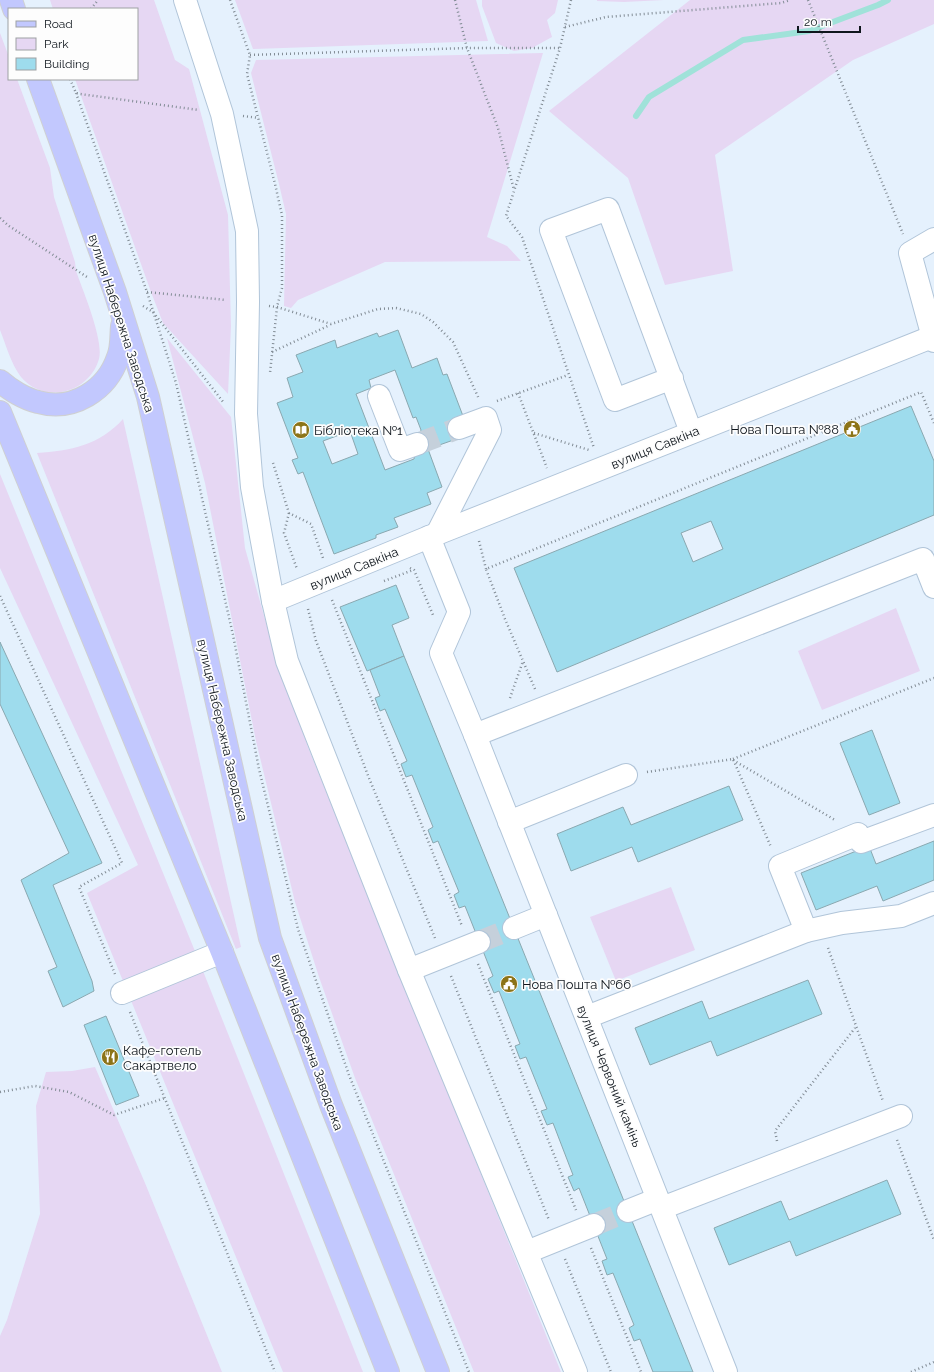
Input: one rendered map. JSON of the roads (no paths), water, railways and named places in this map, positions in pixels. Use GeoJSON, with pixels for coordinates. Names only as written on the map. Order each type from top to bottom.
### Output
{"type":"FeatureCollection","features":[{"type":"Feature","properties":{"kind":"main road","name":"вулиця Набережна Заводська"},"geometry":{"type":"LineString","coordinates":[[38,80],[123,315],[148,397],[270,938],[331,1105],[438,1372]]}},
{"type":"Feature","properties":{"kind":"main road"},"geometry":{"type":"LineString","coordinates":[[0,381],[20,394],[38,402],[56,404],[70,403],[81,400],[98,388],[112,373],[119,355],[123,315]]}},
{"type":"Feature","properties":{"kind":"main road"},"geometry":{"type":"LineString","coordinates":[[0,412],[222,952],[388,1372]]}},
{"type":"Feature","properties":{"kind":"street"},"geometry":{"type":"LineString","coordinates":[[186,0],[222,114],[247,230],[248,302],[246,414],[252,487],[273,601],[287,661],[409,970],[576,1372]]}},
{"type":"Feature","properties":{"kind":"street"},"geometry":{"type":"LineString","coordinates":[[672,378],[615,400],[551,230],[608,209],[672,378],[691,432]]}},
{"type":"Feature","properties":{"kind":"street","name":"вулиця Савкіна"},"geometry":{"type":"LineString","coordinates":[[273,601],[691,432],[933,339],[910,253],[934,239]]}},
{"type":"Feature","properties":{"kind":"street"},"geometry":{"type":"LineString","coordinates":[[379,396],[400,450],[418,444]]}},
{"type":"Feature","properties":{"kind":"street"},"geometry":{"type":"LineString","coordinates":[[433,536],[490,430],[484,412],[459,428]]}},
{"type":"Feature","properties":{"kind":"street","name":"вулиця Червоний камінь"},"geometry":{"type":"LineString","coordinates":[[433,536],[459,612],[441,653],[587,1017],[726,1372]]}},
{"type":"Feature","properties":{"kind":"street"},"geometry":{"type":"LineString","coordinates":[[475,735],[923,559],[934,587]]}},
{"type":"Feature","properties":{"kind":"street"},"geometry":{"type":"LineString","coordinates":[[509,822],[626,775]]}},
{"type":"Feature","properties":{"kind":"street"},"geometry":{"type":"LineString","coordinates":[[813,930],[780,866],[858,834],[861,842],[934,815]]}},
{"type":"Feature","properties":{"kind":"street"},"geometry":{"type":"LineString","coordinates":[[587,1017],[813,930],[842,923],[901,916],[934,903]]}},
{"type":"Feature","properties":{"kind":"street"},"geometry":{"type":"LineString","coordinates":[[514,928],[546,915]]}},
{"type":"Feature","properties":{"kind":"street"},"geometry":{"type":"LineString","coordinates":[[409,970],[479,942]]}},
{"type":"Feature","properties":{"kind":"street"},"geometry":{"type":"LineString","coordinates":[[122,993],[222,952]]}},
{"type":"Feature","properties":{"kind":"street"},"geometry":{"type":"LineString","coordinates":[[628,1212],[660,1204],[781,1162],[896,1118]]}},
{"type":"Feature","properties":{"kind":"street"},"geometry":{"type":"LineString","coordinates":[[527,1252],[594,1226]]}},
{"type":"Feature","properties":{"kind":"waterway"},"geometry":{"type":"LineString","coordinates":[[636,116],[649,97],[743,40],[809,31],[888,0]]}},
{"type":"Feature","properties":{"kind":"tunnel"},"geometry":{"type":"LineString","coordinates":[[417,444],[459,428]]}},
{"type":"Feature","properties":{"kind":"tunnel"},"geometry":{"type":"LineString","coordinates":[[479,942],[514,928]]}},
{"type":"Feature","properties":{"kind":"tunnel"},"geometry":{"type":"LineString","coordinates":[[594,1225],[628,1211]]}},
{"type":"Feature","properties":{"kind":"place","name":"Нова Пошта №88"},"geometry":{"type":"Point","coordinates":[852,429]}},
{"type":"Feature","properties":{"kind":"place","name":"Бібліотека №1"},"geometry":{"type":"Point","coordinates":[301,430]}},
{"type":"Feature","properties":{"kind":"place","name":"Нова Пошта №66"},"geometry":{"type":"Point","coordinates":[509,984]}},
{"type":"Feature","properties":{"kind":"place","name":"Кафе-готель Сакартвело"},"geometry":{"type":"Point","coordinates":[110,1057]}}]}
